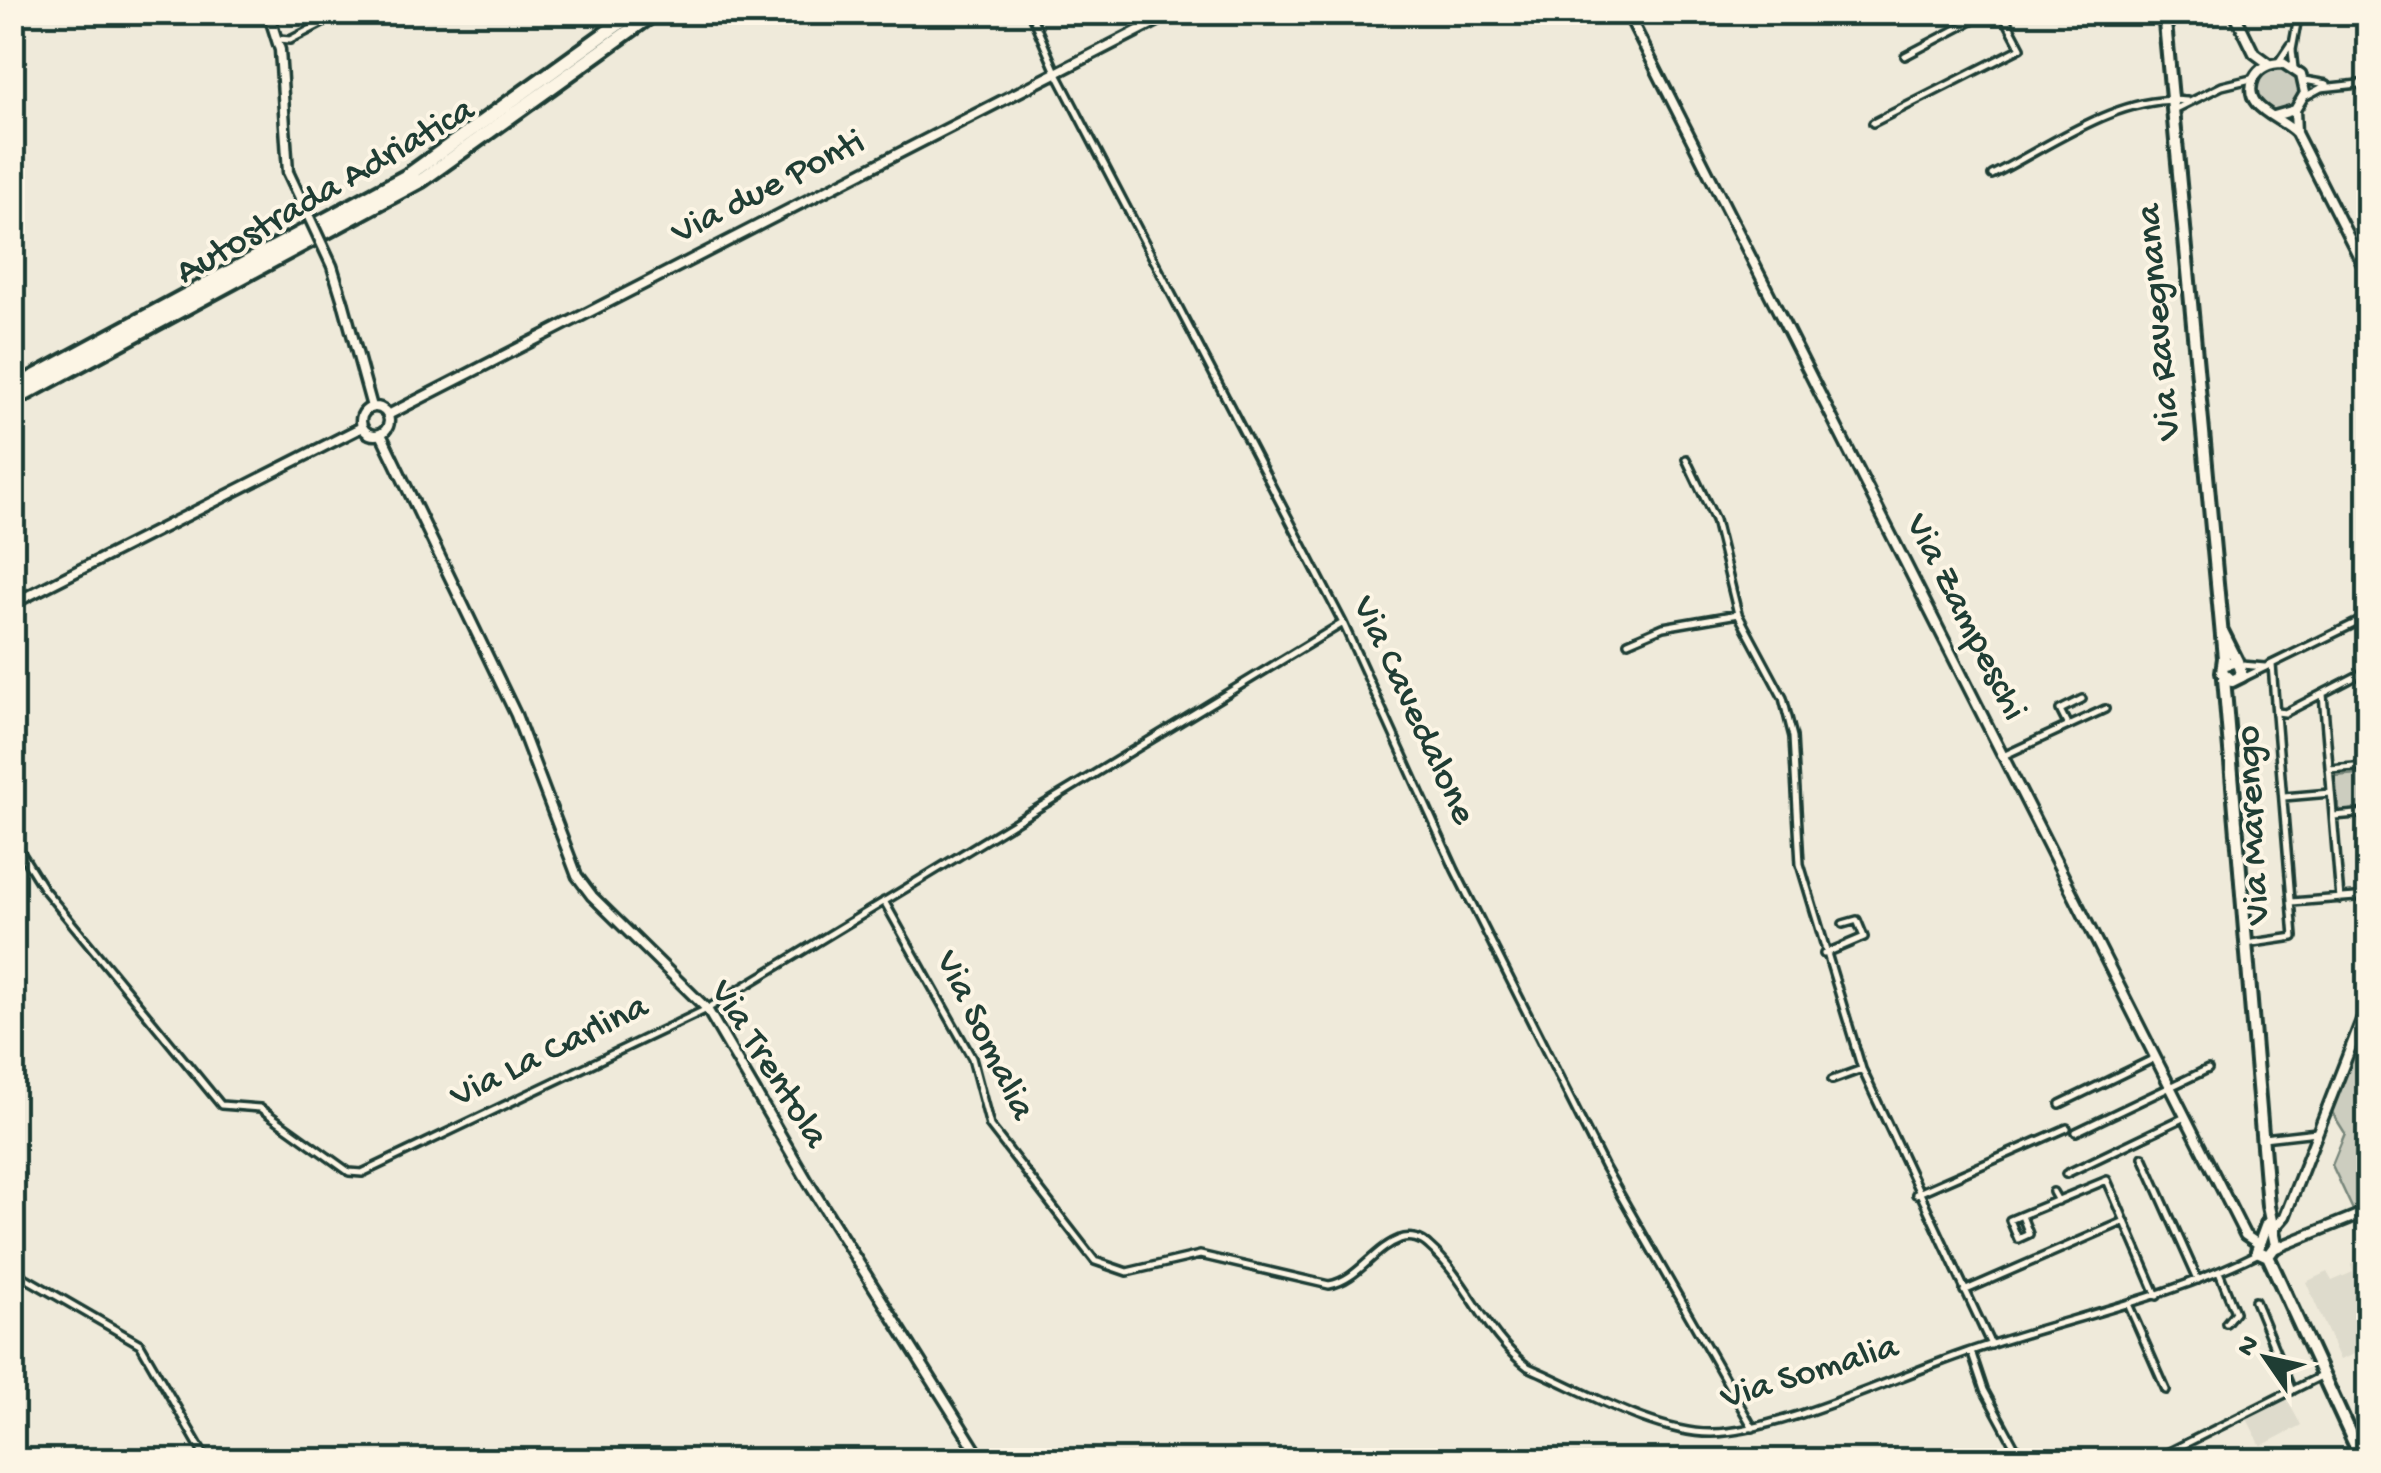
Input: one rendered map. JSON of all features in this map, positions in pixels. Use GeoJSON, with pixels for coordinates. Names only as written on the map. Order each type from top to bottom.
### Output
{"type":"FeatureCollection","features":[{"type":"Feature","properties":{"kind":"highway","name":"Autostrada Adriatica"},"geometry":{"type":"LineString","coordinates":[[12,389],[407,176],[635,12]]}},
{"type":"Feature","properties":{"kind":"highway","name":"Autostrada Adriatica"},"geometry":{"type":"LineString","coordinates":[[12,401],[422,180],[656,12]]}},
{"type":"Feature","properties":{"kind":"main road","name":"Via Ravegnana"},"geometry":{"type":"LineString","coordinates":[[2164,12],[2223,665],[2233,680]]}},
{"type":"Feature","properties":{"kind":"main road","name":"Via Ravegnana"},"geometry":{"type":"LineString","coordinates":[[2220,626],[2240,663]]}},
{"type":"Feature","properties":{"kind":"main road"},"geometry":{"type":"LineString","coordinates":[[2223,665],[2240,663],[2224,698],[2270,1211],[2267,1244],[2321,1376],[2362,1460]]}},
{"type":"Feature","properties":{"kind":"street"},"geometry":{"type":"LineString","coordinates":[[268,12],[283,71],[288,172],[332,266],[372,407],[388,415],[388,428],[381,434],[368,434],[362,427],[362,415],[372,407]]}},
{"type":"Feature","properties":{"kind":"street"},"geometry":{"type":"LineString","coordinates":[[273,27],[282,42],[344,12]]}},
{"type":"Feature","properties":{"kind":"street","name":"Via Cavedalone"},"geometry":{"type":"LineString","coordinates":[[1030,12],[1056,72],[1122,190],[1210,371],[1343,623],[1440,836],[1604,1166],[1753,1428]]}},
{"type":"Feature","properties":{"kind":"street","name":"Via due Ponti"},"geometry":{"type":"LineString","coordinates":[[388,415],[1175,12]]}},
{"type":"Feature","properties":{"kind":"street","name":"Via Zampeschi"},"geometry":{"type":"LineString","coordinates":[[1627,12],[2245,1235],[2267,1244]]}},
{"type":"Feature","properties":{"kind":"street"},"geometry":{"type":"LineString","coordinates":[[1965,12],[1970,22]]}},
{"type":"Feature","properties":{"kind":"street"},"geometry":{"type":"LineString","coordinates":[[1905,56],[1990,12]]}},
{"type":"Feature","properties":{"kind":"street"},"geometry":{"type":"LineString","coordinates":[[1873,124],[2021,48],[2002,12]]}},
{"type":"Feature","properties":{"kind":"street"},"geometry":{"type":"LineString","coordinates":[[2234,12],[2254,53],[2256,76],[2252,93]]}},
{"type":"Feature","properties":{"kind":"street"},"geometry":{"type":"LineString","coordinates":[[2299,12],[2294,68],[2303,80],[2304,98]]}},
{"type":"Feature","properties":{"kind":"street"},"geometry":{"type":"LineString","coordinates":[[2172,112],[2187,101],[2256,76],[2273,64],[2296,28]]}},
{"type":"Feature","properties":{"kind":"street"},"geometry":{"type":"LineString","coordinates":[[2254,53],[2273,64],[2294,68]]}},
{"type":"Feature","properties":{"kind":"street"},"geometry":{"type":"LineString","coordinates":[[2303,80],[2345,85]]}},
{"type":"Feature","properties":{"kind":"street"},"geometry":{"type":"LineString","coordinates":[[2236,83],[2252,93],[2259,108],[2296,133]]}},
{"type":"Feature","properties":{"kind":"street"},"geometry":{"type":"LineString","coordinates":[[2274,116],[2295,110],[2304,98],[2321,88],[2368,83]]}},
{"type":"Feature","properties":{"kind":"street"},"geometry":{"type":"LineString","coordinates":[[1992,175],[2135,102],[2171,97],[2187,101]]}},
{"type":"Feature","properties":{"kind":"street"},"geometry":{"type":"LineString","coordinates":[[2295,110],[2296,133],[2368,275]]}},
{"type":"Feature","properties":{"kind":"street"},"geometry":{"type":"LineString","coordinates":[[12,604],[362,427]]}},
{"type":"Feature","properties":{"kind":"street","name":"Via Trentola"},"geometry":{"type":"LineString","coordinates":[[381,434],[516,716],[577,876],[592,896],[708,1008],[817,1198],[982,1460]]}},
{"type":"Feature","properties":{"kind":"street"},"geometry":{"type":"LineString","coordinates":[[1686,458],[1716,520],[1738,614],[1783,698],[1790,724],[1800,864],[1824,954],[1862,1069],[1916,1194],[1990,1345]]}},
{"type":"Feature","properties":{"kind":"street"},"geometry":{"type":"LineString","coordinates":[[1628,642],[1663,627],[1738,614]]}},
{"type":"Feature","properties":{"kind":"street"},"geometry":{"type":"LineString","coordinates":[[2233,680],[2368,617]]}},
{"type":"Feature","properties":{"kind":"street","name":"Via La Carlina"},"geometry":{"type":"LineString","coordinates":[[12,838],[43,888],[221,1105],[260,1108],[349,1172],[362,1174],[708,1008],[1343,623]]}},
{"type":"Feature","properties":{"kind":"street"},"geometry":{"type":"LineString","coordinates":[[2240,663],[2270,666]]}},
{"type":"Feature","properties":{"kind":"street","name":"Via Marengo"},"geometry":{"type":"LineString","coordinates":[[2246,944],[2292,939],[2284,796],[2270,666]]}},
{"type":"Feature","properties":{"kind":"street"},"geometry":{"type":"LineString","coordinates":[[2277,712],[2285,713],[2368,670],[2368,687]]}},
{"type":"Feature","properties":{"kind":"street"},"geometry":{"type":"LineString","coordinates":[[2323,694],[2340,899]]}},
{"type":"Feature","properties":{"kind":"street"},"geometry":{"type":"LineString","coordinates":[[2068,726],[2060,710],[2082,699]]}},
{"type":"Feature","properties":{"kind":"street"},"geometry":{"type":"LineString","coordinates":[[2002,756],[2105,709]]}},
{"type":"Feature","properties":{"kind":"street"},"geometry":{"type":"LineString","coordinates":[[2330,769],[2368,766]]}},
{"type":"Feature","properties":{"kind":"street"},"geometry":{"type":"LineString","coordinates":[[2284,796],[2332,792]]}},
{"type":"Feature","properties":{"kind":"street"},"geometry":{"type":"LineString","coordinates":[[2334,816],[2368,813]]}},
{"type":"Feature","properties":{"kind":"street"},"geometry":{"type":"LineString","coordinates":[[2292,902],[2368,896]]}},
{"type":"Feature","properties":{"kind":"street","name":"Via Somalia"},"geometry":{"type":"LineString","coordinates":[[884,902],[972,1058],[990,1126],[1095,1261],[1127,1272],[1200,1255],[1329,1285],[1342,1283],[1392,1243],[1410,1237],[1429,1245],[1507,1352],[1528,1367],[1674,1429],[1712,1433],[1753,1428],[1970,1351],[2157,1296],[2218,1272],[2267,1244]]}},
{"type":"Feature","properties":{"kind":"street"},"geometry":{"type":"LineString","coordinates":[[1824,954],[1864,937],[1857,920],[1843,924]]}},
{"type":"Feature","properties":{"kind":"street"},"geometry":{"type":"LineString","coordinates":[[2267,1244],[2282,1222],[2368,1003]]}},
{"type":"Feature","properties":{"kind":"street"},"geometry":{"type":"LineString","coordinates":[[2060,1104],[2155,1058]]}},
{"type":"Feature","properties":{"kind":"street"},"geometry":{"type":"LineString","coordinates":[[1832,1080],[1862,1069]]}},
{"type":"Feature","properties":{"kind":"street"},"geometry":{"type":"LineString","coordinates":[[2076,1132],[2208,1069]]}},
{"type":"Feature","properties":{"kind":"street"},"geometry":{"type":"LineString","coordinates":[[2066,1174],[2185,1117]]}},
{"type":"Feature","properties":{"kind":"street"},"geometry":{"type":"LineString","coordinates":[[1916,1194],[2066,1128]]}},
{"type":"Feature","properties":{"kind":"street"},"geometry":{"type":"LineString","coordinates":[[2262,1138],[2317,1132]]}},
{"type":"Feature","properties":{"kind":"street"},"geometry":{"type":"LineString","coordinates":[[2144,1157],[2198,1280]]}},
{"type":"Feature","properties":{"kind":"street"},"geometry":{"type":"LineString","coordinates":[[2022,1216],[2029,1234],[2018,1238],[2010,1220],[2107,1180],[2157,1296]]}},
{"type":"Feature","properties":{"kind":"street"},"geometry":{"type":"LineString","coordinates":[[2053,1192],[2058,1200]]}},
{"type":"Feature","properties":{"kind":"street"},"geometry":{"type":"LineString","coordinates":[[2270,1211],[2278,1219],[2288,1204]]}},
{"type":"Feature","properties":{"kind":"street"},"geometry":{"type":"LineString","coordinates":[[2267,1244],[2368,1211]]}},
{"type":"Feature","properties":{"kind":"street"},"geometry":{"type":"LineString","coordinates":[[1964,1291],[2124,1221]]}},
{"type":"Feature","properties":{"kind":"street"},"geometry":{"type":"LineString","coordinates":[[12,1270],[140,1344],[207,1460]]}},
{"type":"Feature","properties":{"kind":"street"},"geometry":{"type":"LineString","coordinates":[[2218,1272],[2235,1312],[2226,1324]]}},
{"type":"Feature","properties":{"kind":"street"},"geometry":{"type":"LineString","coordinates":[[2255,1301],[2292,1391]]}},
{"type":"Feature","properties":{"kind":"street"},"geometry":{"type":"LineString","coordinates":[[2128,1306],[2166,1390]]}},
{"type":"Feature","properties":{"kind":"street"},"geometry":{"type":"LineString","coordinates":[[1970,1351],[1984,1390],[2022,1460]]}},
{"type":"Feature","properties":{"kind":"street"},"geometry":{"type":"LineString","coordinates":[[2153,1460],[2321,1376]]}},
{"type":"Feature","properties":{"kind":"shaded area"},"geometry":{"type":"Polygon","coordinates":[[[2278,68],[2293,74],[2299,89],[2293,104],[2278,110],[2263,104],[2257,89],[2263,74],[2278,68]]]}},
{"type":"Feature","properties":{"kind":"shaded area"},"geometry":{"type":"Polygon","coordinates":[[[2368,773],[2368,812],[2339,812],[2335,776],[2368,773]]]}},
{"type":"Feature","properties":{"kind":"shaded area"},"geometry":{"type":"Polygon","coordinates":[[[2368,1012],[2368,1204],[2353,1210],[2332,1165],[2345,1133],[2330,1109],[2368,1012]]]}},
{"type":"Feature","properties":{"kind":"shaded area"},"geometry":{"type":"Polygon","coordinates":[[[2365,1258],[2368,1348],[2340,1360],[2306,1282],[2327,1272],[2332,1281],[2353,1272],[2351,1265],[2365,1258]]]}},
{"type":"Feature","properties":{"kind":"shaded area"},"geometry":{"type":"Polygon","coordinates":[[[2286,1398],[2301,1425],[2261,1446],[2247,1419],[2286,1398]]]}}]}
